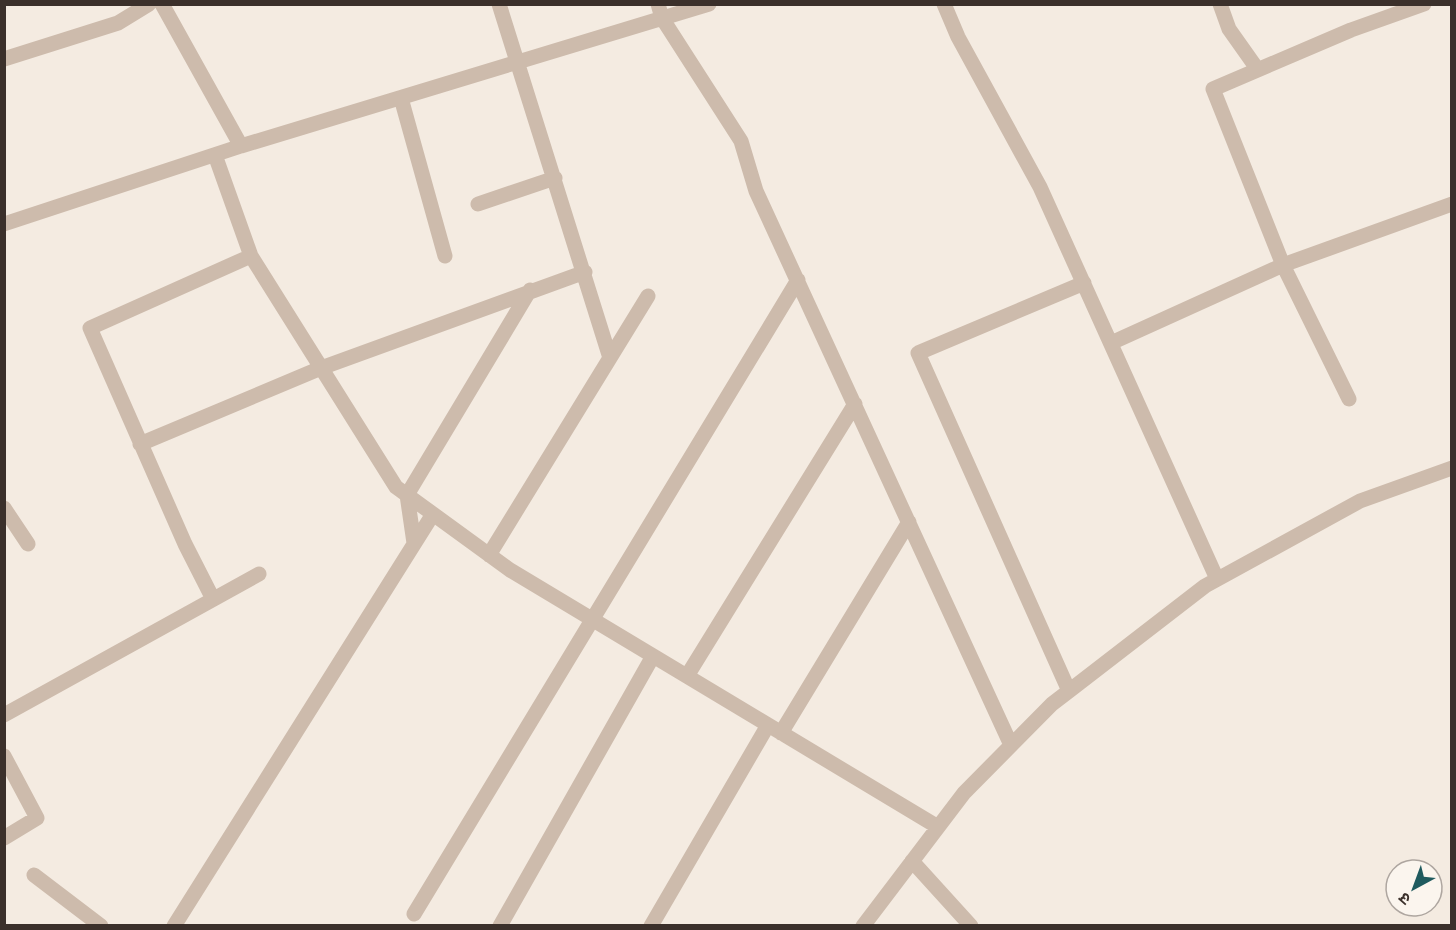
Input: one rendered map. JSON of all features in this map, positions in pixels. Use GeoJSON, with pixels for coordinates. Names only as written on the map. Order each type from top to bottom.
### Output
{"type":"FeatureCollection","features":[{"type":"Feature","properties":{"kind":"street"},"geometry":{"type":"LineString","coordinates":[[4,59],[118,23],[149,4]]}},
{"type":"Feature","properties":{"kind":"street"},"geometry":{"type":"LineString","coordinates":[[162,4],[241,146]]}},
{"type":"Feature","properties":{"kind":"street"},"geometry":{"type":"LineString","coordinates":[[499,4],[585,272],[610,358]]}},
{"type":"Feature","properties":{"kind":"street"},"geometry":{"type":"LineString","coordinates":[[4,224],[241,146],[518,62],[660,11],[709,4]]}},
{"type":"Feature","properties":{"kind":"street"},"geometry":{"type":"LineString","coordinates":[[944,4],[958,37],[1040,187],[1217,579]]}},
{"type":"Feature","properties":{"kind":"street"},"geometry":{"type":"LineString","coordinates":[[1221,4],[1229,29],[1258,70]]}},
{"type":"Feature","properties":{"kind":"street"},"geometry":{"type":"LineString","coordinates":[[1349,399],[1283,266],[1213,89],[1351,30],[1424,4]]}},
{"type":"Feature","properties":{"kind":"street"},"geometry":{"type":"LineString","coordinates":[[660,11],[741,141],[756,191],[1011,745]]}},
{"type":"Feature","properties":{"kind":"street"},"geometry":{"type":"LineString","coordinates":[[401,98],[445,256]]}},
{"type":"Feature","properties":{"kind":"street"},"geometry":{"type":"LineString","coordinates":[[215,155],[251,256],[396,487],[489,555],[938,827]]}},
{"type":"Feature","properties":{"kind":"street"},"geometry":{"type":"LineString","coordinates":[[478,204],[555,178]]}},
{"type":"Feature","properties":{"kind":"street"},"geometry":{"type":"LineString","coordinates":[[1111,343],[1283,266],[1452,204]]}},
{"type":"Feature","properties":{"kind":"street"},"geometry":{"type":"LineString","coordinates":[[213,599],[185,544],[90,328],[251,256]]}},
{"type":"Feature","properties":{"kind":"street"},"geometry":{"type":"LineString","coordinates":[[141,444],[321,368],[530,290],[585,272]]}},
{"type":"Feature","properties":{"kind":"street"},"geometry":{"type":"LineString","coordinates":[[414,914],[590,618],[798,280]]}},
{"type":"Feature","properties":{"kind":"street"},"geometry":{"type":"LineString","coordinates":[[1069,691],[918,353],[1084,283]]}},
{"type":"Feature","properties":{"kind":"street"},"geometry":{"type":"LineString","coordinates":[[414,543],[407,495],[530,290]]}},
{"type":"Feature","properties":{"kind":"street"},"geometry":{"type":"LineString","coordinates":[[489,555],[648,297]]}},
{"type":"Feature","properties":{"kind":"street"},"geometry":{"type":"LineString","coordinates":[[687,676],[855,405]]}},
{"type":"Feature","properties":{"kind":"street"},"geometry":{"type":"LineString","coordinates":[[863,926],[964,793],[1069,691],[1217,579],[1360,501],[1452,468]]}},
{"type":"Feature","properties":{"kind":"street"},"geometry":{"type":"LineString","coordinates":[[4,508],[28,544]]}},
{"type":"Feature","properties":{"kind":"street"},"geometry":{"type":"LineString","coordinates":[[174,926],[433,514]]}},
{"type":"Feature","properties":{"kind":"street"},"geometry":{"type":"LineString","coordinates":[[651,926],[774,729],[909,522]]}},
{"type":"Feature","properties":{"kind":"street"},"geometry":{"type":"LineString","coordinates":[[4,716],[259,574]]}},
{"type":"Feature","properties":{"kind":"street"},"geometry":{"type":"LineString","coordinates":[[500,926],[653,656]]}},
{"type":"Feature","properties":{"kind":"street"},"geometry":{"type":"LineString","coordinates":[[4,756],[37,818],[4,838]]}},
{"type":"Feature","properties":{"kind":"street"},"geometry":{"type":"LineString","coordinates":[[912,861],[971,926]]}},
{"type":"Feature","properties":{"kind":"street"},"geometry":{"type":"LineString","coordinates":[[33,875],[83,920],[101,926]]}}]}
